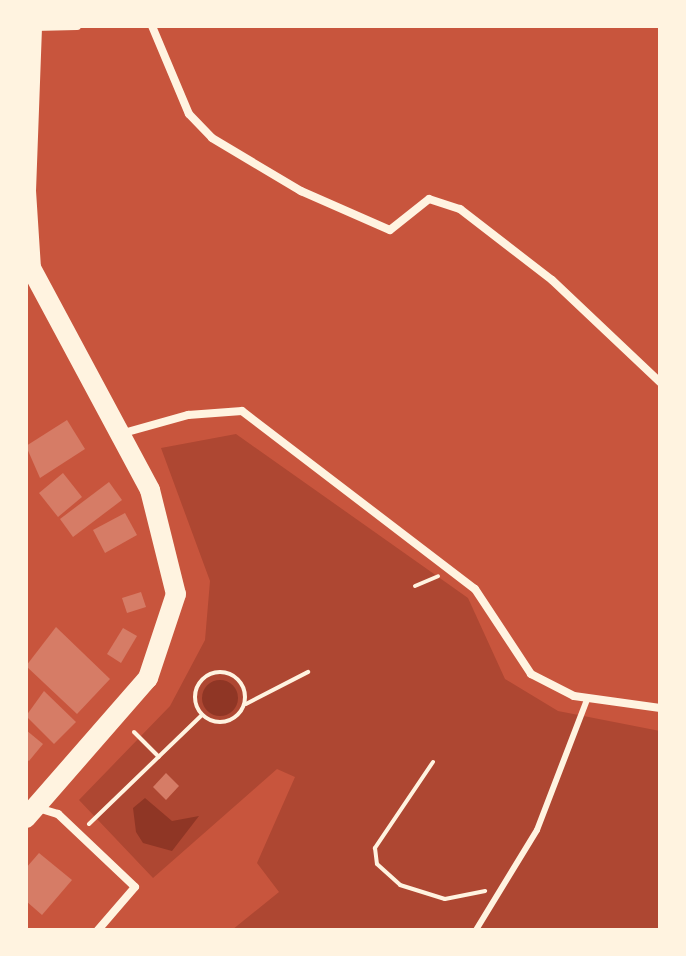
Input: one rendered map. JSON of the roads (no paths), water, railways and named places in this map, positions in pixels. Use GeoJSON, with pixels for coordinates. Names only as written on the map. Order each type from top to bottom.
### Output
{"type":"FeatureCollection","features":[{"type":"Feature","properties":{"kind":"highway"},"geometry":{"type":"LineString","coordinates":[[29,812],[118,719],[148,678],[170,625],[175,566],[164,523],[31,268],[26,191],[32,27]]}},
{"type":"Feature","properties":{"kind":"street"},"geometry":{"type":"LineString","coordinates":[[32,27],[77,26]]}},
{"type":"Feature","properties":{"kind":"street"},"geometry":{"type":"LineString","coordinates":[[152,26],[189,114],[212,138],[301,191],[390,230],[429,199],[460,209],[552,280],[660,382]]}},
{"type":"Feature","properties":{"kind":"street"},"geometry":{"type":"LineString","coordinates":[[120,434],[188,415],[242,411],[475,589],[531,674],[588,697],[660,708]]}},
{"type":"Feature","properties":{"kind":"street"},"geometry":{"type":"LineString","coordinates":[[29,812],[58,814],[135,887],[98,930]]}},
{"type":"Feature","properties":{"kind":"lane"},"geometry":{"type":"LineString","coordinates":[[476,930],[537,830],[588,697]]}}]}
